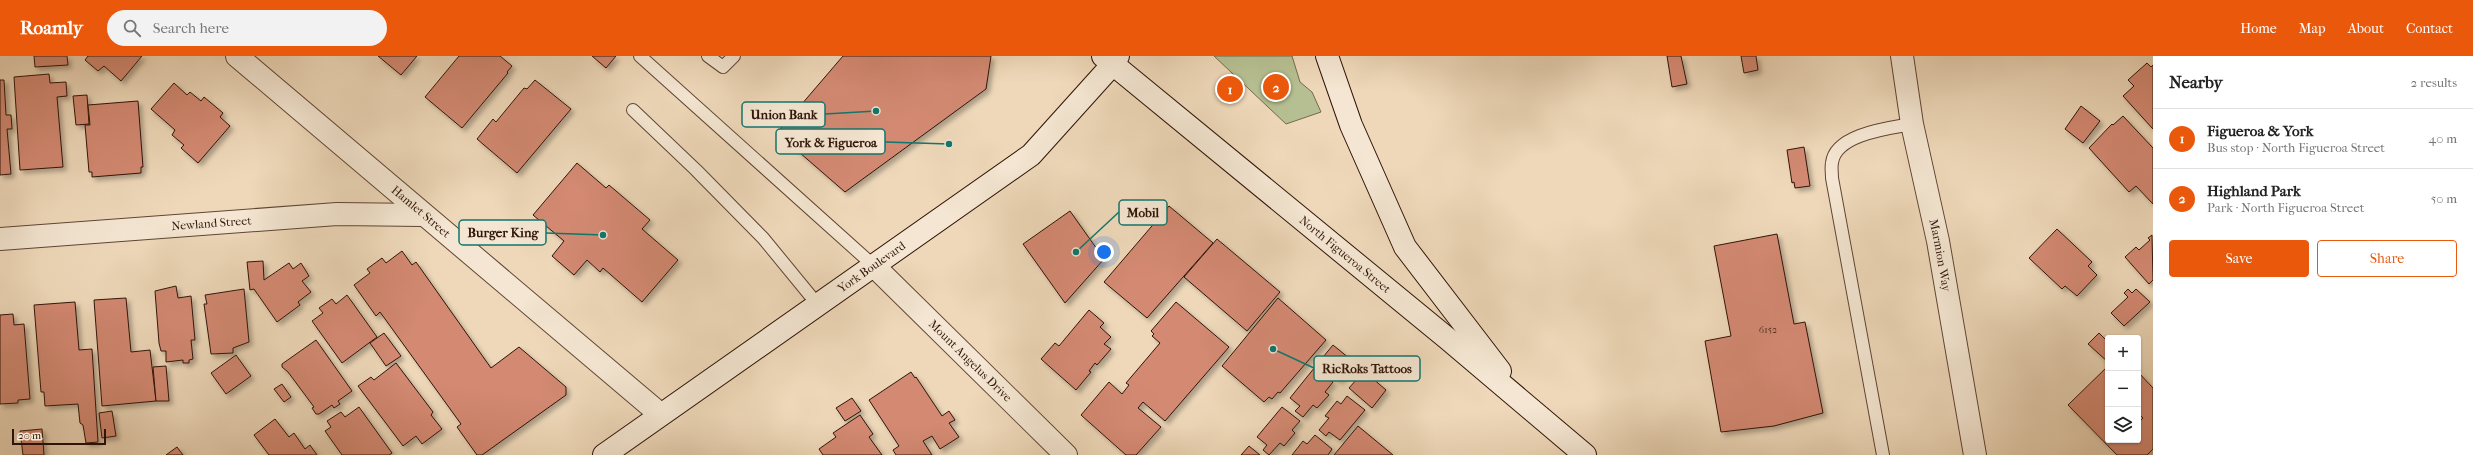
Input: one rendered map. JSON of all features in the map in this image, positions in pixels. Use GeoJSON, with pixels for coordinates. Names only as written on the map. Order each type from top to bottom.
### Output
{"type":"FeatureCollection","features":[{"type":"Feature","properties":{"kind":"main road","name":"Hamlet Street"},"geometry":{"type":"LineString","coordinates":[[237,56],[423,215],[660,414]]}},
{"type":"Feature","properties":{"kind":"main road"},"geometry":{"type":"LineString","coordinates":[[1327,56],[1350,125],[1405,247],[1526,406]]}},
{"type":"Feature","properties":{"kind":"main road","name":"Marmion Way"},"geometry":{"type":"LineString","coordinates":[[1902,56],[1912,124],[1938,241],[1975,455]]}},
{"type":"Feature","properties":{"kind":"main road","name":"York Boulevard"},"geometry":{"type":"LineString","coordinates":[[604,455],[660,414],[1031,155],[1111,59]]}},
{"type":"Feature","properties":{"kind":"main road","name":"North Figueroa Street"},"geometry":{"type":"LineString","coordinates":[[1111,59],[1585,455]]}},
{"type":"Feature","properties":{"kind":"main road","name":"Newland Street"},"geometry":{"type":"LineString","coordinates":[[0,239],[337,214],[423,215]]}},
{"type":"Feature","properties":{"kind":"main road","name":"Mount Angelus Drive"},"geometry":{"type":"LineString","coordinates":[[874,266],[1066,455]]}},
{"type":"Feature","properties":{"kind":"lane"},"geometry":{"type":"LineString","coordinates":[[640,56],[874,266]]}},
{"type":"Feature","properties":{"kind":"lane"},"geometry":{"type":"LineString","coordinates":[[708,56],[723,67],[734,56]]}},
{"type":"Feature","properties":{"kind":"lane"},"geometry":{"type":"LineString","coordinates":[[633,110],[696,170],[763,238],[818,305]]}},
{"type":"Feature","properties":{"kind":"lane"},"geometry":{"type":"LineString","coordinates":[[1883,455],[1832,178],[1832,161],[1838,150],[1862,134],[1912,124]]}},
{"type":"Feature","properties":{"kind":"green space"},"geometry":{"type":"Polygon","coordinates":[[[1214,56],[1292,56],[1300,82],[1312,92],[1321,112],[1286,124],[1214,56]]]}},
{"type":"Feature","properties":{"kind":"building"},"geometry":{"type":"Polygon","coordinates":[[[34,56],[67,56],[68,65],[35,67],[34,56]]]}},
{"type":"Feature","properties":{"kind":"building"},"geometry":{"type":"Polygon","coordinates":[[[88,56],[142,56],[121,81],[104,66],[98,71],[85,60],[88,56]]]}},
{"type":"Feature","properties":{"kind":"building"},"geometry":{"type":"Polygon","coordinates":[[[378,56],[417,56],[401,75],[378,56]]]}},
{"type":"Feature","properties":{"kind":"building"},"geometry":{"type":"Polygon","coordinates":[[[459,56],[500,56],[512,66],[507,72],[508,73],[462,128],[425,97],[459,56]]]}},
{"type":"Feature","properties":{"kind":"building"},"geometry":{"type":"Polygon","coordinates":[[[592,56],[616,56],[606,68],[592,56]]]}},
{"type":"Feature","properties":{"kind":"building"},"geometry":{"type":"Polygon","coordinates":[[[843,56],[991,56],[986,89],[845,192],[777,133],[843,56]]]}},
{"type":"Feature","properties":{"kind":"building"},"geometry":{"type":"Polygon","coordinates":[[[1667,56],[1681,56],[1687,84],[1672,87],[1667,56]]]}},
{"type":"Feature","properties":{"kind":"building"},"geometry":{"type":"Polygon","coordinates":[[[1741,56],[1756,56],[1758,70],[1744,73],[1741,56]]]}},
{"type":"Feature","properties":{"kind":"building"},"geometry":{"type":"Polygon","coordinates":[[[2147,63],[2151,67],[2153,65],[2153,129],[2123,96],[2134,86],[2128,80],[2147,63]]]}},
{"type":"Feature","properties":{"kind":"building"},"geometry":{"type":"Polygon","coordinates":[[[49,74],[50,83],[66,82],[67,96],[57,97],[63,167],[20,170],[14,77],[49,74]]]}},
{"type":"Feature","properties":{"kind":"building"},"geometry":{"type":"Polygon","coordinates":[[[0,80],[4,80],[6,115],[11,115],[12,129],[7,129],[11,174],[0,175],[0,80]]]}},
{"type":"Feature","properties":{"kind":"building"},"geometry":{"type":"Polygon","coordinates":[[[535,80],[571,109],[517,173],[477,139],[493,119],[496,122],[524,88],[527,89],[535,80]]]}},
{"type":"Feature","properties":{"kind":"building"},"geometry":{"type":"Polygon","coordinates":[[[174,83],[187,95],[190,92],[201,101],[204,97],[223,113],[220,117],[230,126],[198,163],[181,148],[184,145],[172,135],[175,130],[151,109],[174,83]]]}},
{"type":"Feature","properties":{"kind":"building"},"geometry":{"type":"Polygon","coordinates":[[[87,95],[89,124],[76,125],[73,96],[87,95]]]}},
{"type":"Feature","properties":{"kind":"building"},"geometry":{"type":"Polygon","coordinates":[[[138,101],[143,167],[141,167],[141,173],[92,177],[92,172],[89,172],[85,125],[90,125],[88,105],[138,101]]]}},
{"type":"Feature","properties":{"kind":"building"},"geometry":{"type":"Polygon","coordinates":[[[2081,106],[2100,121],[2083,143],[2065,129],[2081,106]]]}},
{"type":"Feature","properties":{"kind":"building"},"geometry":{"type":"Polygon","coordinates":[[[2123,116],[2153,148],[2153,204],[2136,186],[2129,192],[2089,148],[2112,124],[2113,125],[2123,116]]]}},
{"type":"Feature","properties":{"kind":"building"},"geometry":{"type":"Polygon","coordinates":[[[1804,147],[1810,186],[1795,188],[1794,182],[1792,183],[1787,150],[1804,147]]]}},
{"type":"Feature","properties":{"kind":"building"},"geometry":{"type":"Polygon","coordinates":[[[577,163],[606,188],[609,185],[650,220],[642,229],[678,260],[642,302],[603,268],[600,272],[587,260],[574,275],[552,256],[564,241],[533,215],[577,163]]]}},
{"type":"Feature","properties":{"kind":"building"},"geometry":{"type":"Polygon","coordinates":[[[1169,206],[1213,243],[1147,318],[1104,282],[1169,206]]]}},
{"type":"Feature","properties":{"kind":"building"},"geometry":{"type":"Polygon","coordinates":[[[1070,211],[1104,259],[1065,303],[1023,244],[1070,211]]]}},
{"type":"Feature","properties":{"kind":"building"},"geometry":{"type":"Polygon","coordinates":[[[2057,229],[2092,262],[2088,266],[2097,275],[2077,296],[2065,286],[2062,289],[2029,258],[2057,229]]]}},
{"type":"Feature","properties":{"kind":"building"},"geometry":{"type":"Polygon","coordinates":[[[1777,234],[1794,324],[1805,322],[1823,413],[1774,426],[1721,432],[1705,341],[1731,336],[1714,246],[1777,234]]]}},
{"type":"Feature","properties":{"kind":"building"},"geometry":{"type":"Polygon","coordinates":[[[2152,235],[2153,280],[2149,284],[2125,257],[2136,247],[2139,250],[2150,240],[2148,238],[2152,235]]]}},
{"type":"Feature","properties":{"kind":"building"},"geometry":{"type":"Polygon","coordinates":[[[1217,239],[1280,292],[1247,331],[1184,277],[1217,239]]]}},
{"type":"Feature","properties":{"kind":"building"},"geometry":{"type":"Polygon","coordinates":[[[402,251],[412,265],[416,262],[491,368],[519,347],[566,387],[566,395],[482,455],[477,455],[457,427],[461,424],[380,312],[376,316],[354,285],[370,273],[367,269],[382,258],[386,263],[402,251]]]}},
{"type":"Feature","properties":{"kind":"building"},"geometry":{"type":"Polygon","coordinates":[[[263,261],[264,280],[289,263],[293,269],[301,263],[309,276],[302,281],[311,292],[298,302],[300,305],[277,322],[254,289],[250,290],[247,262],[263,261]]]}},
{"type":"Feature","properties":{"kind":"building"},"geometry":{"type":"Polygon","coordinates":[[[176,286],[178,298],[191,296],[195,340],[191,340],[193,359],[189,360],[189,363],[183,363],[183,360],[166,362],[166,351],[161,351],[159,343],[155,291],[176,286]]]}},
{"type":"Feature","properties":{"kind":"building"},"geometry":{"type":"Polygon","coordinates":[[[244,289],[249,342],[233,348],[233,353],[211,354],[204,304],[207,304],[205,295],[244,289]]]}},
{"type":"Feature","properties":{"kind":"building"},"geometry":{"type":"Polygon","coordinates":[[[2128,289],[2132,293],[2136,289],[2150,302],[2124,326],[2111,313],[2128,297],[2124,293],[2128,289]]]}},
{"type":"Feature","properties":{"kind":"building"},"geometry":{"type":"Polygon","coordinates":[[[347,295],[377,337],[342,363],[312,321],[323,313],[319,308],[332,299],[336,304],[347,295]]]}},
{"type":"Feature","properties":{"kind":"building"},"geometry":{"type":"Polygon","coordinates":[[[126,298],[131,352],[150,350],[156,401],[102,406],[94,300],[126,298]]]}},
{"type":"Feature","properties":{"kind":"building"},"geometry":{"type":"Polygon","coordinates":[[[1278,298],[1326,340],[1280,393],[1278,392],[1272,399],[1269,397],[1264,402],[1222,366],[1278,298]]]}},
{"type":"Feature","properties":{"kind":"building"},"geometry":{"type":"Polygon","coordinates":[[[75,302],[79,350],[92,349],[98,442],[86,443],[83,425],[80,423],[78,404],[45,406],[44,392],[41,392],[34,305],[75,302]]]}},
{"type":"Feature","properties":{"kind":"building"},"geometry":{"type":"Polygon","coordinates":[[[1176,302],[1229,347],[1165,421],[1143,402],[1138,408],[1161,427],[1136,455],[1126,455],[1081,415],[1109,382],[1122,394],[1129,385],[1126,383],[1160,343],[1152,336],[1154,334],[1151,331],[1176,302]]]}},
{"type":"Feature","properties":{"kind":"building"},"geometry":{"type":"Polygon","coordinates":[[[1089,310],[1104,323],[1100,327],[1111,337],[1104,344],[1111,349],[1097,365],[1095,363],[1089,371],[1091,372],[1076,390],[1041,359],[1055,343],[1059,346],[1089,310]]]}},
{"type":"Feature","properties":{"kind":"building"},"geometry":{"type":"Polygon","coordinates":[[[13,314],[14,325],[24,324],[30,399],[18,400],[18,403],[0,404],[0,315],[13,314]]]}},
{"type":"Feature","properties":{"kind":"building"},"geometry":{"type":"Polygon","coordinates":[[[384,333],[401,356],[386,366],[370,343],[384,333]]]}},
{"type":"Feature","properties":{"kind":"building"},"geometry":{"type":"Polygon","coordinates":[[[2099,333],[2105,339],[2105,359],[2088,344],[2099,333]]]}},
{"type":"Feature","properties":{"kind":"building"},"geometry":{"type":"Polygon","coordinates":[[[316,340],[352,391],[338,401],[340,404],[334,408],[332,405],[319,414],[316,414],[312,408],[314,407],[288,372],[282,367],[282,364],[316,340]]]}},
{"type":"Feature","properties":{"kind":"building"},"geometry":{"type":"Polygon","coordinates":[[[1333,345],[1355,363],[1339,381],[1318,363],[1333,345]]]}},
{"type":"Feature","properties":{"kind":"building"},"geometry":{"type":"Polygon","coordinates":[[[236,355],[251,376],[226,394],[211,373],[236,355]]]}},
{"type":"Feature","properties":{"kind":"building"},"geometry":{"type":"Polygon","coordinates":[[[396,363],[433,412],[431,415],[442,429],[422,444],[416,436],[403,446],[358,386],[371,377],[374,380],[396,363]]]}},
{"type":"Feature","properties":{"kind":"building"},"geometry":{"type":"Polygon","coordinates":[[[166,366],[169,401],[156,401],[153,367],[166,366]]]}},
{"type":"Feature","properties":{"kind":"building"},"geometry":{"type":"Polygon","coordinates":[[[1315,367],[1333,382],[1325,392],[1329,395],[1317,408],[1313,405],[1303,417],[1295,411],[1300,406],[1290,398],[1315,367]]]}},
{"type":"Feature","properties":{"kind":"building"},"geometry":{"type":"Polygon","coordinates":[[[2105,369],[2105,443],[2068,405],[2105,369]]]}},
{"type":"Feature","properties":{"kind":"building"},"geometry":{"type":"Polygon","coordinates":[[[1364,371],[1386,390],[1372,408],[1349,388],[1364,371]]]}},
{"type":"Feature","properties":{"kind":"building"},"geometry":{"type":"Polygon","coordinates":[[[911,372],[915,378],[916,377],[942,416],[949,411],[955,420],[949,423],[959,437],[940,449],[932,436],[923,441],[932,455],[896,455],[893,450],[899,446],[869,400],[911,372]]]}},
{"type":"Feature","properties":{"kind":"building"},"geometry":{"type":"Polygon","coordinates":[[[2141,375],[2153,388],[2153,449],[2147,455],[2117,455],[2105,443],[2141,443],[2141,420],[2143,418],[2141,416],[2141,375]]]}},
{"type":"Feature","properties":{"kind":"building"},"geometry":{"type":"Polygon","coordinates":[[[282,384],[291,397],[284,402],[274,389],[282,384]]]}},
{"type":"Feature","properties":{"kind":"building"},"geometry":{"type":"Polygon","coordinates":[[[1347,396],[1365,410],[1340,440],[1329,432],[1326,436],[1319,430],[1329,418],[1325,416],[1337,401],[1341,404],[1347,396]]]}},
{"type":"Feature","properties":{"kind":"building"},"geometry":{"type":"Polygon","coordinates":[[[852,398],[861,411],[845,421],[836,408],[852,398]]]}},
{"type":"Feature","properties":{"kind":"building"},"geometry":{"type":"Polygon","coordinates":[[[359,407],[392,453],[389,455],[342,455],[325,431],[331,427],[327,421],[341,412],[345,417],[359,407]]]}},
{"type":"Feature","properties":{"kind":"building"},"geometry":{"type":"Polygon","coordinates":[[[1282,407],[1300,421],[1292,430],[1295,433],[1284,446],[1280,443],[1269,455],[1263,450],[1267,445],[1257,437],[1282,407]]]}},
{"type":"Feature","properties":{"kind":"building"},"geometry":{"type":"Polygon","coordinates":[[[112,411],[116,436],[102,438],[99,413],[112,411]]]}},
{"type":"Feature","properties":{"kind":"building"},"geometry":{"type":"Polygon","coordinates":[[[860,415],[873,434],[869,437],[882,455],[823,455],[819,449],[836,437],[833,433],[860,415]]]}},
{"type":"Feature","properties":{"kind":"building"},"geometry":{"type":"Polygon","coordinates":[[[275,419],[289,437],[294,433],[305,449],[310,445],[317,455],[269,455],[254,435],[275,419]]]}},
{"type":"Feature","properties":{"kind":"building"},"geometry":{"type":"Polygon","coordinates":[[[1358,426],[1393,455],[1334,455],[1358,426]]]}},
{"type":"Feature","properties":{"kind":"building"},"geometry":{"type":"Polygon","coordinates":[[[42,429],[44,455],[23,455],[20,431],[42,429]]]}},
{"type":"Feature","properties":{"kind":"building"},"geometry":{"type":"Polygon","coordinates":[[[1315,435],[1332,449],[1328,455],[1292,455],[1303,441],[1307,444],[1315,435]]]}},
{"type":"Feature","properties":{"kind":"building"},"geometry":{"type":"Polygon","coordinates":[[[1249,446],[1260,455],[1241,455],[1249,446]]]}},
{"type":"Feature","properties":{"kind":"building"},"geometry":{"type":"Polygon","coordinates":[[[177,447],[183,455],[166,455],[177,447]]]}},
{"type":"Feature","properties":{"kind":"place","name":"Highland Park"},"geometry":{"type":"Point","coordinates":[1276,87]}},
{"type":"Feature","properties":{"kind":"place","name":"Figueroa & York"},"geometry":{"type":"Point","coordinates":[1230,89]}},
{"type":"Feature","properties":{"kind":"place","name":"Union Bank"},"geometry":{"type":"Point","coordinates":[876,111]}},
{"type":"Feature","properties":{"kind":"place","name":"York & Figueroa"},"geometry":{"type":"Point","coordinates":[949,144]}},
{"type":"Feature","properties":{"kind":"place","name":"Burger King"},"geometry":{"type":"Point","coordinates":[603,235]}},
{"type":"Feature","properties":{"kind":"place","name":"Mobil"},"geometry":{"type":"Point","coordinates":[1076,252]}},
{"type":"Feature","properties":{"kind":"place","name":"RicRoks Tattoos"},"geometry":{"type":"Point","coordinates":[1273,349]}}]}
